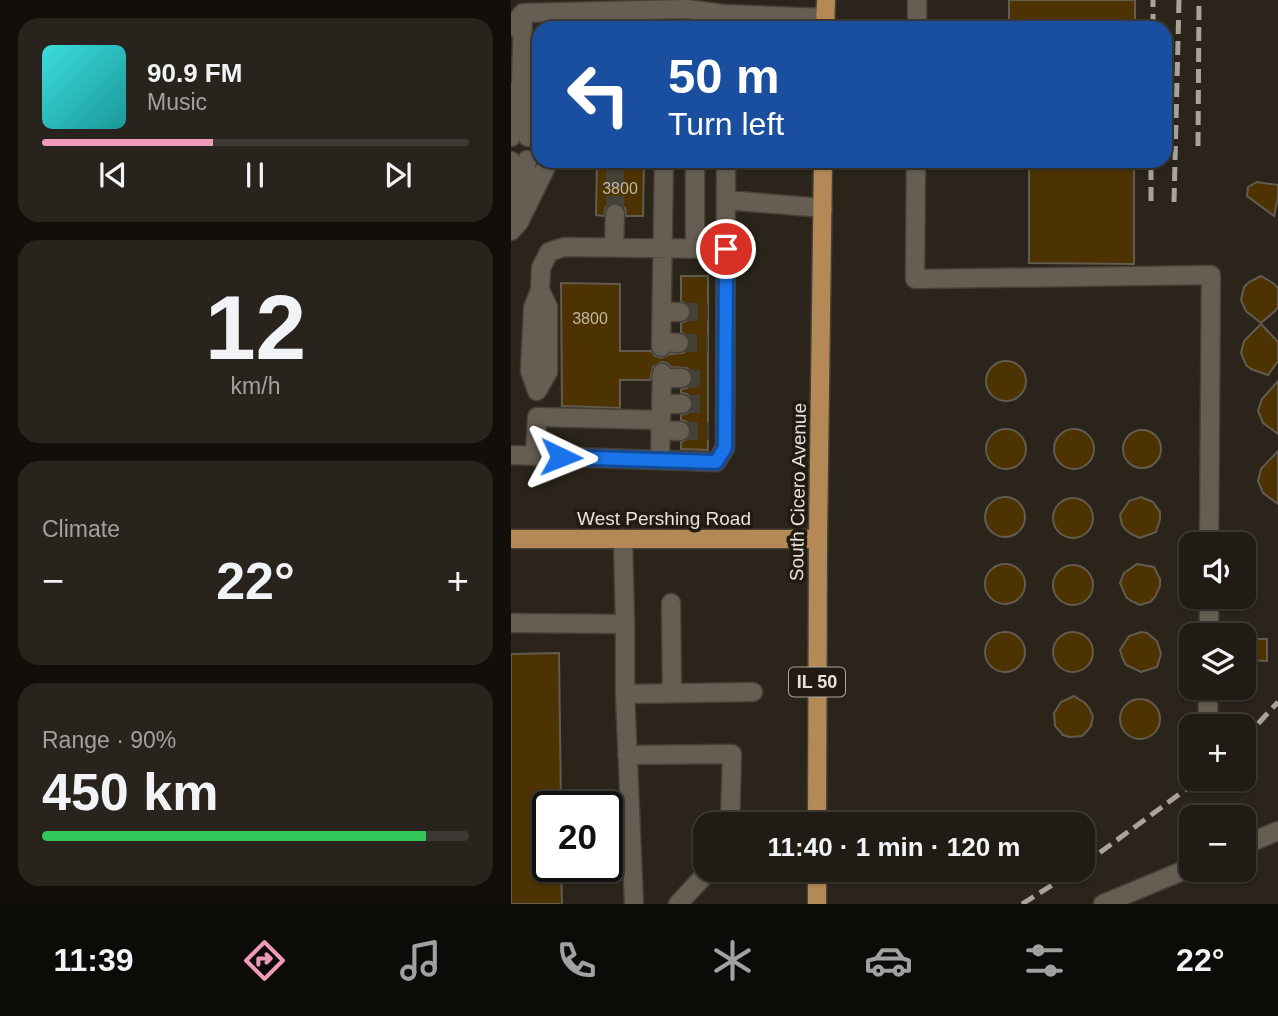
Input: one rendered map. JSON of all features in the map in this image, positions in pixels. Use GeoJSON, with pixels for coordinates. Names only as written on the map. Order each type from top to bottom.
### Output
{"type":"FeatureCollection","features":[{"type":"Feature","properties":{"kind":"main road","name":"South Cicero Avenue"},"geometry":{"type":"LineString","coordinates":[[817,812],[823,168]]}},
{"type":"Feature","properties":{"kind":"main road","name":"West Pershing Road"},"geometry":{"type":"LineString","coordinates":[[511,539],[818,539]]}},
{"type":"Feature","properties":{"kind":"main road"},"geometry":{"type":"LineString","coordinates":[[817,882],[817,904]]}},
{"type":"Feature","properties":{"kind":"lane"},"geometry":{"type":"LineString","coordinates":[[916,21],[917,0]]}},
{"type":"Feature","properties":{"kind":"lane"},"geometry":{"type":"LineString","coordinates":[[511,27],[523,13],[687,9],[723,21],[825,15]]}},
{"type":"Feature","properties":{"kind":"lane"},"geometry":{"type":"LineString","coordinates":[[519,137],[523,13]]}},
{"type":"Feature","properties":{"kind":"lane"},"geometry":{"type":"LineString","coordinates":[[511,103],[521,83]]}},
{"type":"Feature","properties":{"kind":"lane"},"geometry":{"type":"LineString","coordinates":[[521,83],[532,104]]}},
{"type":"Feature","properties":{"kind":"lane"},"geometry":{"type":"LineString","coordinates":[[515,227],[519,160]]}},
{"type":"Feature","properties":{"kind":"lane"},"geometry":{"type":"LineString","coordinates":[[515,227],[545,168]]}},
{"type":"Feature","properties":{"kind":"lane"},"geometry":{"type":"LineString","coordinates":[[664,168],[664,247],[671,312],[667,344]]}},
{"type":"Feature","properties":{"kind":"lane"},"geometry":{"type":"LineString","coordinates":[[695,168],[695,248]]}},
{"type":"Feature","properties":{"kind":"lane"},"geometry":{"type":"LineString","coordinates":[[511,455],[716,462],[725,448],[717,431],[717,313],[726,249],[726,168]]}},
{"type":"Feature","properties":{"kind":"lane"},"geometry":{"type":"LineString","coordinates":[[916,168],[915,279],[1211,275],[1209,532]]}},
{"type":"Feature","properties":{"kind":"lane"},"geometry":{"type":"LineString","coordinates":[[726,200],[823,208]]}},
{"type":"Feature","properties":{"kind":"lane"},"geometry":{"type":"LineString","coordinates":[[511,204],[515,227]]}},
{"type":"Feature","properties":{"kind":"lane"},"geometry":{"type":"LineString","coordinates":[[664,204],[695,204]]}},
{"type":"Feature","properties":{"kind":"lane"},"geometry":{"type":"LineString","coordinates":[[614,247],[615,214]]}},
{"type":"Feature","properties":{"kind":"lane"},"geometry":{"type":"LineString","coordinates":[[535,456],[537,391],[530,371],[533,308],[540,290],[541,268],[549,252],[564,247],[726,249]]}},
{"type":"Feature","properties":{"kind":"lane"},"geometry":{"type":"LineString","coordinates":[[660,460],[661,375],[682,378]]}},
{"type":"Feature","properties":{"kind":"lane"},"geometry":{"type":"LineString","coordinates":[[661,418],[682,404]]}},
{"type":"Feature","properties":{"kind":"lane"},"geometry":{"type":"LineString","coordinates":[[537,417],[661,418],[680,431]]}},
{"type":"Feature","properties":{"kind":"lane"},"geometry":{"type":"LineString","coordinates":[[623,539],[625,694],[634,904]]}},
{"type":"Feature","properties":{"kind":"lane"},"geometry":{"type":"LineString","coordinates":[[671,603],[672,693]]}},
{"type":"Feature","properties":{"kind":"lane"},"geometry":{"type":"LineString","coordinates":[[511,623],[625,624]]}},
{"type":"Feature","properties":{"kind":"lane"},"geometry":{"type":"LineString","coordinates":[[625,694],[754,692]]}},
{"type":"Feature","properties":{"kind":"lane"},"geometry":{"type":"LineString","coordinates":[[627,755],[731,754],[730,812]]}},
{"type":"Feature","properties":{"kind":"lane"},"geometry":{"type":"LineString","coordinates":[[1256,840],[1278,831]]}},
{"type":"Feature","properties":{"kind":"lane"},"geometry":{"type":"LineString","coordinates":[[1103,904],[1179,872]]}},
{"type":"Feature","properties":{"kind":"lane"},"geometry":{"type":"LineString","coordinates":[[678,904],[698,882]]}},
{"type":"Feature","properties":{"kind":"building"},"geometry":{"type":"Polygon","coordinates":[[[1009,0],[1135,0],[1135,21],[1009,21],[1009,0]]]}},
{"type":"Feature","properties":{"kind":"building"},"geometry":{"type":"Polygon","coordinates":[[[597,168],[644,168],[643,216],[626,216],[625,208],[615,203],[606,207],[604,216],[596,215],[597,168]]]}},
{"type":"Feature","properties":{"kind":"building"},"geometry":{"type":"Polygon","coordinates":[[[1029,168],[1134,168],[1134,264],[1029,263],[1029,168]]]}},
{"type":"Feature","properties":{"kind":"building"},"geometry":{"type":"Polygon","coordinates":[[[1257,182],[1278,185],[1274,216],[1247,196],[1248,187],[1257,182]]]}},
{"type":"Feature","properties":{"kind":"building"},"geometry":{"type":"Polygon","coordinates":[[[681,276],[708,276],[708,450],[681,449],[681,442],[689,438],[691,431],[687,422],[681,420],[681,415],[688,413],[693,405],[687,394],[681,393],[681,389],[687,388],[693,379],[687,368],[671,367],[662,362],[653,367],[650,380],[620,380],[620,408],[562,406],[561,283],[620,284],[620,351],[651,351],[661,358],[683,353],[688,350],[690,344],[689,337],[681,332],[681,323],[686,321],[691,313],[689,306],[681,301],[681,276]]]}},
{"type":"Feature","properties":{"kind":"building"},"geometry":{"type":"Polygon","coordinates":[[[1261,276],[1278,288],[1278,307],[1261,323],[1246,311],[1241,300],[1244,287],[1261,276]]]}},
{"type":"Feature","properties":{"kind":"building"},"geometry":{"type":"Polygon","coordinates":[[[1261,324],[1278,342],[1278,361],[1268,375],[1246,365],[1241,353],[1244,341],[1261,324]]]}},
{"type":"Feature","properties":{"kind":"building"},"geometry":{"type":"Polygon","coordinates":[[[1006,361],[1020,367],[1026,381],[1020,395],[1006,401],[992,395],[986,381],[992,367],[1006,361]]]}},
{"type":"Feature","properties":{"kind":"building"},"geometry":{"type":"Polygon","coordinates":[[[1278,381],[1278,434],[1263,423],[1258,411],[1262,399],[1278,381]]]}},
{"type":"Feature","properties":{"kind":"building"},"geometry":{"type":"Polygon","coordinates":[[[1006,429],[1020,435],[1026,449],[1020,463],[1006,469],[992,463],[986,449],[992,435],[1006,429]]]}},
{"type":"Feature","properties":{"kind":"building"},"geometry":{"type":"Polygon","coordinates":[[[1074,429],[1088,435],[1094,449],[1088,463],[1074,469],[1060,463],[1054,449],[1060,435],[1074,429]]]}},
{"type":"Feature","properties":{"kind":"building"},"geometry":{"type":"Polygon","coordinates":[[[1142,430],[1156,435],[1161,449],[1156,463],[1142,468],[1128,463],[1123,449],[1128,435],[1142,430]]]}},
{"type":"Feature","properties":{"kind":"building"},"geometry":{"type":"Polygon","coordinates":[[[1278,451],[1278,504],[1263,493],[1258,481],[1261,469],[1278,451]]]}},
{"type":"Feature","properties":{"kind":"building"},"geometry":{"type":"Polygon","coordinates":[[[1005,497],[1019,503],[1025,517],[1019,531],[1005,537],[991,531],[985,517],[991,503],[1005,497]]]}},
{"type":"Feature","properties":{"kind":"building"},"geometry":{"type":"Polygon","coordinates":[[[1141,497],[1153,502],[1160,512],[1160,519],[1156,532],[1140,538],[1126,530],[1120,515],[1129,501],[1141,497]]]}},
{"type":"Feature","properties":{"kind":"building"},"geometry":{"type":"Polygon","coordinates":[[[1073,498],[1087,504],[1093,518],[1087,532],[1073,538],[1059,532],[1053,518],[1059,504],[1073,498]]]}},
{"type":"Feature","properties":{"kind":"building"},"geometry":{"type":"Polygon","coordinates":[[[1005,564],[1019,570],[1025,584],[1019,598],[1005,604],[991,598],[985,584],[991,570],[1005,564]]]}},
{"type":"Feature","properties":{"kind":"building"},"geometry":{"type":"Polygon","coordinates":[[[1137,564],[1154,567],[1160,579],[1155,597],[1140,605],[1126,597],[1120,583],[1124,573],[1137,564]]]}},
{"type":"Feature","properties":{"kind":"building"},"geometry":{"type":"Polygon","coordinates":[[[1073,565],[1087,571],[1093,585],[1087,599],[1073,605],[1059,599],[1053,585],[1059,571],[1073,565]]]}},
{"type":"Feature","properties":{"kind":"building"},"geometry":{"type":"Polygon","coordinates":[[[1005,632],[1019,638],[1025,652],[1019,666],[1005,672],[991,666],[985,652],[991,638],[1005,632]]]}},
{"type":"Feature","properties":{"kind":"building"},"geometry":{"type":"Polygon","coordinates":[[[1073,632],[1087,638],[1093,652],[1087,666],[1073,672],[1059,666],[1053,652],[1059,638],[1073,632]]]}},
{"type":"Feature","properties":{"kind":"building"},"geometry":{"type":"Polygon","coordinates":[[[1141,632],[1157,641],[1161,654],[1157,667],[1141,672],[1126,665],[1120,650],[1129,636],[1141,632]]]}},
{"type":"Feature","properties":{"kind":"building"},"geometry":{"type":"Polygon","coordinates":[[[1256,639],[1267,639],[1267,661],[1256,660],[1256,639]]]}},
{"type":"Feature","properties":{"kind":"building"},"geometry":{"type":"Polygon","coordinates":[[[559,653],[561,791],[532,791],[532,882],[561,882],[562,904],[511,904],[511,654],[559,653]]]}},
{"type":"Feature","properties":{"kind":"building"},"geometry":{"type":"Polygon","coordinates":[[[1074,696],[1085,703],[1093,716],[1091,726],[1082,736],[1070,737],[1063,735],[1055,726],[1054,713],[1061,702],[1074,696]]]}},
{"type":"Feature","properties":{"kind":"building"},"geometry":{"type":"Polygon","coordinates":[[[1140,699],[1154,705],[1160,719],[1154,733],[1140,739],[1126,733],[1120,719],[1126,705],[1140,699]]]}},
{"type":"Feature","properties":{"kind":"tunnel"},"geometry":{"type":"LineString","coordinates":[[615,168],[615,214]]}},
{"type":"Feature","properties":{"kind":"tunnel"},"geometry":{"type":"LineString","coordinates":[[680,312],[708,312]]}},
{"type":"Feature","properties":{"kind":"tunnel"},"geometry":{"type":"LineString","coordinates":[[679,343],[708,343]]}},
{"type":"Feature","properties":{"kind":"tunnel"},"geometry":{"type":"LineString","coordinates":[[682,378],[709,379]]}},
{"type":"Feature","properties":{"kind":"tunnel"},"geometry":{"type":"LineString","coordinates":[[682,404],[709,404]]}},
{"type":"Feature","properties":{"kind":"tunnel"},"geometry":{"type":"LineString","coordinates":[[680,431],[709,431]]}},
{"type":"Feature","properties":{"kind":"railway"},"geometry":{"type":"LineString","coordinates":[[1153,0],[1153,21]]}},
{"type":"Feature","properties":{"kind":"railway"},"geometry":{"type":"LineString","coordinates":[[1174,202],[1179,0]]}},
{"type":"Feature","properties":{"kind":"railway"},"geometry":{"type":"LineString","coordinates":[[1198,146],[1199,0]]}},
{"type":"Feature","properties":{"kind":"railway"},"geometry":{"type":"LineString","coordinates":[[1151,168],[1151,201]]}},
{"type":"Feature","properties":{"kind":"railway"},"geometry":{"type":"LineString","coordinates":[[1256,726],[1278,702]]}},
{"type":"Feature","properties":{"kind":"railway"},"geometry":{"type":"LineString","coordinates":[[1095,856],[1184,791]]}},
{"type":"Feature","properties":{"kind":"railway"},"geometry":{"type":"LineString","coordinates":[[1022,904],[1057,882]]}},
{"type":"Feature","properties":{"kind":"route"},"geometry":{"type":"LineString","coordinates":[[561,457],[716,462],[725,448],[726,249]]}}]}
